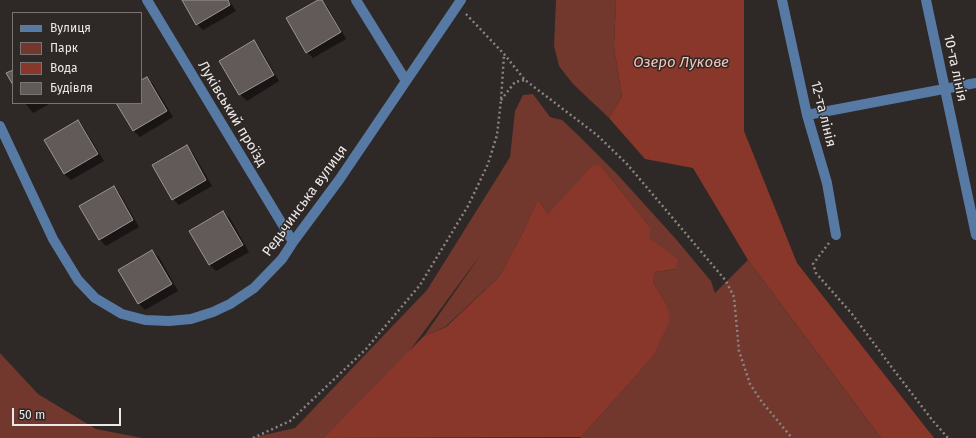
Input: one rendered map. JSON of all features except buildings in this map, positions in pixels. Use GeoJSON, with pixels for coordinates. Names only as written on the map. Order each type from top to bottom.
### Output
{"type":"FeatureCollection","features":[{"type":"Feature","properties":{"kind":"street","name":"Луківський проїзд"},"geometry":{"type":"LineString","coordinates":[[147,0],[293,242]]}},
{"type":"Feature","properties":{"kind":"street"},"geometry":{"type":"LineString","coordinates":[[356,0],[406,81]]}},
{"type":"Feature","properties":{"kind":"street","name":"12-та лінія"},"geometry":{"type":"LineString","coordinates":[[782,0],[807,115],[827,183],[836,235]]}},
{"type":"Feature","properties":{"kind":"street","name":"10-та лінія"},"geometry":{"type":"LineString","coordinates":[[926,0],[976,235]]}},
{"type":"Feature","properties":{"kind":"street","name":"Редьчинська вулиця"},"geometry":{"type":"LineString","coordinates":[[0,126],[54,239],[78,280],[95,298],[122,314],[146,320],[169,321],[190,319],[213,312],[230,304],[254,288],[282,258],[340,180],[459,2]]}},
{"type":"Feature","properties":{"kind":"street"},"geometry":{"type":"LineString","coordinates":[[807,115],[976,83]]}},
{"type":"Feature","properties":{"kind":"path"},"geometry":{"type":"LineString","coordinates":[[459,2],[473,22],[504,54],[525,80],[597,135],[627,164],[726,282],[734,297],[739,351],[742,366],[750,384],[762,402],[792,438]]}},
{"type":"Feature","properties":{"kind":"path"},"geometry":{"type":"LineString","coordinates":[[253,438],[290,421],[366,350],[420,285],[468,206],[488,164],[497,135],[504,54]]}},
{"type":"Feature","properties":{"kind":"path"},"geometry":{"type":"LineString","coordinates":[[501,100],[515,82],[525,80]]}},
{"type":"Feature","properties":{"kind":"path"},"geometry":{"type":"LineString","coordinates":[[836,235],[813,264],[816,273],[852,314],[948,438]]}},
{"type":"Feature","properties":{"kind":"green space"},"geometry":{"type":"Polygon","coordinates":[[[556,0],[616,0],[614,47],[622,96],[609,118],[573,84],[559,66],[554,46],[556,0]]]}},
{"type":"Feature","properties":{"kind":"green space"},"geometry":{"type":"Polygon","coordinates":[[[533,94],[550,117],[562,120],[617,174],[675,238],[711,281],[715,293],[748,260],[881,438],[580,438],[652,358],[667,305],[653,282],[655,272],[676,269],[650,239],[650,227],[601,166],[548,214],[538,199],[522,234],[499,277],[445,327],[424,336],[482,253],[408,353],[323,438],[251,438],[295,428],[427,290],[510,157],[515,111],[523,95],[533,94]]]}},
{"type":"Feature","properties":{"kind":"green space"},"geometry":{"type":"Polygon","coordinates":[[[0,353],[38,394],[96,429],[142,438],[0,438],[0,353]]]}},
{"type":"Feature","properties":{"kind":"water","name":"Озеро Лукове"},"geometry":{"type":"Polygon","coordinates":[[[616,0],[744,0],[744,131],[797,263],[934,438],[881,438],[748,260],[693,168],[645,159],[609,118],[622,96],[614,47],[616,0]]]}},
{"type":"Feature","properties":{"kind":"water"},"geometry":{"type":"Polygon","coordinates":[[[593,165],[601,166],[650,227],[650,239],[678,259],[676,269],[655,272],[653,282],[667,305],[670,320],[652,358],[581,437],[323,438],[424,336],[446,327],[499,277],[522,234],[538,199],[548,214],[593,165]]]}}]}
